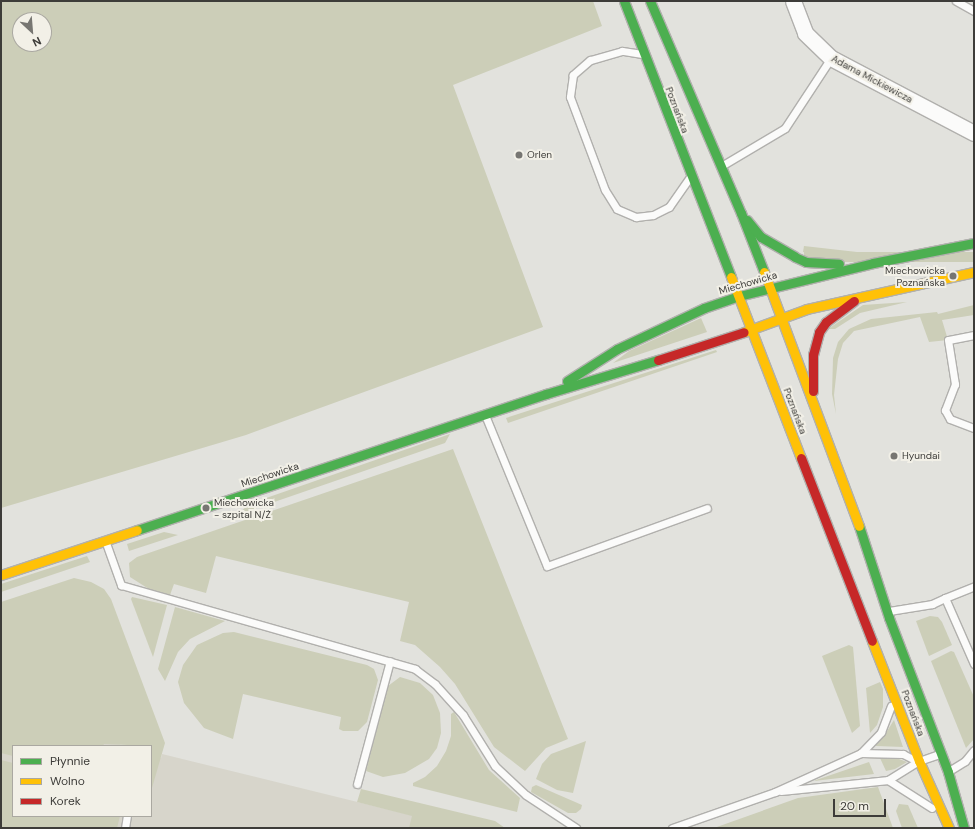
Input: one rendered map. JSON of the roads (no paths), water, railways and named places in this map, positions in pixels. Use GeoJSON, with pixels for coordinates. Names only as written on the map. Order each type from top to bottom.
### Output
{"type":"FeatureCollection","features":[{"type":"Feature","properties":{"kind":"main road","name":"Poznańska"},"geometry":{"type":"LineString","coordinates":[[624,1],[919,761],[940,812],[949,828]]}},
{"type":"Feature","properties":{"kind":"main road","name":"Poznańska"},"geometry":{"type":"LineString","coordinates":[[650,1],[741,213],[781,318],[862,534],[887,612],[948,772],[964,828]]}},
{"type":"Feature","properties":{"kind":"main road"},"geometry":{"type":"LineString","coordinates":[[741,213],[760,237],[806,262],[873,263]]}},
{"type":"Feature","properties":{"kind":"main road","name":"Miechowicka"},"geometry":{"type":"LineString","coordinates":[[546,394],[617,349],[704,308],[769,288],[873,263],[974,243]]}},
{"type":"Feature","properties":{"kind":"main road","name":"Miechowicka"},"geometry":{"type":"LineString","coordinates":[[1,575],[546,394],[752,330],[781,318],[863,295],[974,272]]}},
{"type":"Feature","properties":{"kind":"main road"},"geometry":{"type":"LineString","coordinates":[[812,400],[813,355],[819,332],[826,322],[863,295]]}},
{"type":"Feature","properties":{"kind":"street","name":"Adama Mickiewicza"},"geometry":{"type":"LineString","coordinates":[[793,1],[805,33],[830,58],[974,133]]}},
{"type":"Feature","properties":{"kind":"lane"},"geometry":{"type":"LineString","coordinates":[[956,1],[974,10]]}},
{"type":"Feature","properties":{"kind":"lane"},"geometry":{"type":"LineString","coordinates":[[645,55],[622,51],[606,53],[590,60],[573,75],[570,97],[605,190],[617,209],[636,217],[653,215],[669,207],[691,175]]}},
{"type":"Feature","properties":{"kind":"lane"},"geometry":{"type":"LineString","coordinates":[[720,166],[785,128],[830,58]]}},
{"type":"Feature","properties":{"kind":"lane"},"geometry":{"type":"LineString","coordinates":[[974,335],[948,340],[955,384],[945,410],[950,419],[974,428]]}},
{"type":"Feature","properties":{"kind":"lane"},"geometry":{"type":"LineString","coordinates":[[485,415],[547,566],[707,508]]}},
{"type":"Feature","properties":{"kind":"lane"},"geometry":{"type":"LineString","coordinates":[[105,541],[121,585],[415,669],[435,684],[463,715],[495,766],[526,795],[576,828]]}},
{"type":"Feature","properties":{"kind":"lane"},"geometry":{"type":"LineString","coordinates":[[887,612],[932,604],[974,586]]}},
{"type":"Feature","properties":{"kind":"lane"},"geometry":{"type":"LineString","coordinates":[[944,598],[974,664]]}},
{"type":"Feature","properties":{"kind":"lane"},"geometry":{"type":"LineString","coordinates":[[357,784],[390,661]]}},
{"type":"Feature","properties":{"kind":"lane"},"geometry":{"type":"LineString","coordinates":[[672,828],[775,792],[861,753],[881,732],[889,715],[893,694]]}},
{"type":"Feature","properties":{"kind":"lane"},"geometry":{"type":"LineString","coordinates":[[948,772],[965,761],[974,750]]}},
{"type":"Feature","properties":{"kind":"lane"},"geometry":{"type":"LineString","coordinates":[[861,753],[903,754],[919,761]]}},
{"type":"Feature","properties":{"kind":"lane"},"geometry":{"type":"LineString","coordinates":[[775,792],[888,780],[919,761],[940,754]]}},
{"type":"Feature","properties":{"kind":"lane"},"geometry":{"type":"LineString","coordinates":[[888,780],[940,812]]}},
{"type":"Feature","properties":{"kind":"lane"},"geometry":{"type":"LineString","coordinates":[[125,828],[127,817]]}},
{"type":"Feature","properties":{"kind":"place","name":"Orlen"},"geometry":{"type":"Point","coordinates":[519,155]}},
{"type":"Feature","properties":{"kind":"place","name":"Miechowicka Poznańska"},"geometry":{"type":"Point","coordinates":[953,276]}},
{"type":"Feature","properties":{"kind":"place","name":"Hyundai"},"geometry":{"type":"Point","coordinates":[894,456]}},
{"type":"Feature","properties":{"kind":"place","name":"Miechowicka - szpital N/Ż"},"geometry":{"type":"Point","coordinates":[206,508]}}]}
